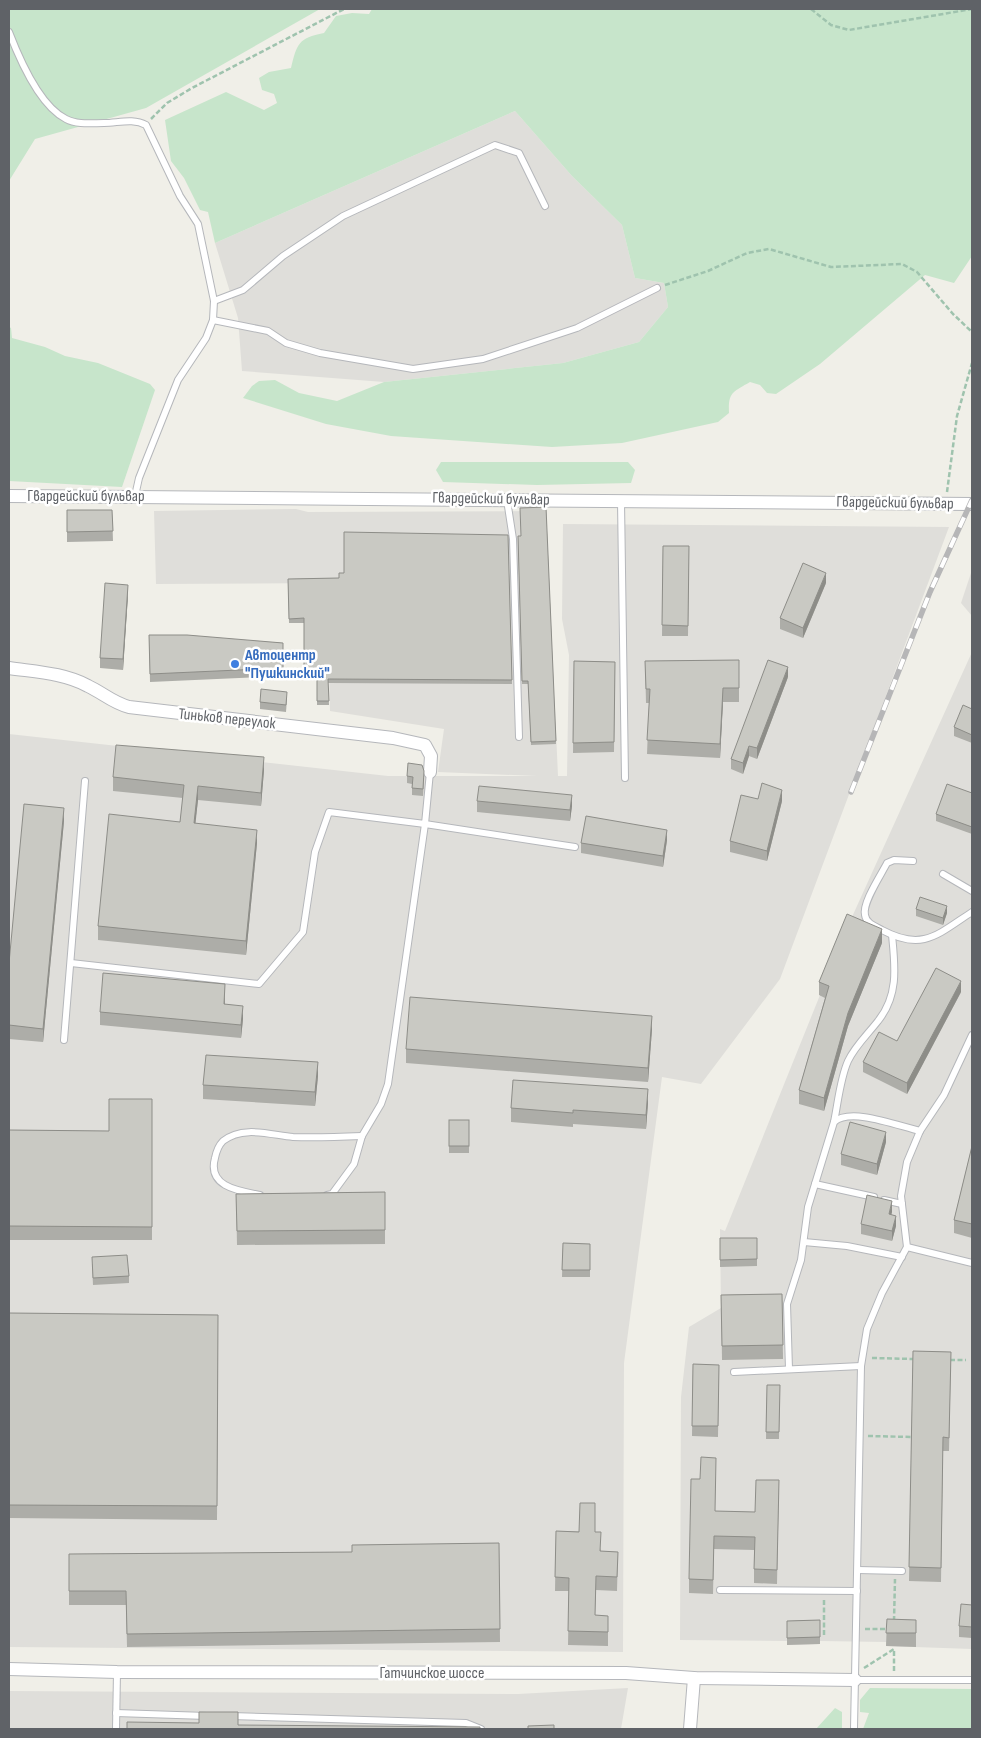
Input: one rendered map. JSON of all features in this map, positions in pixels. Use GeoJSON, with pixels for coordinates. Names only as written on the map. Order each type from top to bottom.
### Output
{"type":"FeatureCollection","features":[{"type":"Feature","properties":{"kind":"street","name":"Гвардейский бульвар"},"geometry":{"type":"LineString","coordinates":[[9,496],[972,504]]}},
{"type":"Feature","properties":{"kind":"street","name":"Тиньков переулок"},"geometry":{"type":"LineString","coordinates":[[9,668],[65,676],[88,686],[113,703],[129,708],[393,738],[417,743],[425,745],[431,756],[430,772]]}},
{"type":"Feature","properties":{"kind":"street","name":"Гатчинское шоссе"},"geometry":{"type":"LineString","coordinates":[[9,1669],[117,1672],[626,1673],[694,1678],[855,1677]]}},
{"type":"Feature","properties":{"kind":"street"},"geometry":{"type":"LineString","coordinates":[[690,1729],[694,1678]]}},
{"type":"Feature","properties":{"kind":"lane"},"geometry":{"type":"LineString","coordinates":[[9,32],[35,87],[50,106],[66,119],[87,124],[138,121],[146,125],[180,196],[198,224],[214,301],[213,320],[206,338],[178,380],[139,478],[135,496]]}},
{"type":"Feature","properties":{"kind":"lane"},"geometry":{"type":"LineString","coordinates":[[214,301],[243,290],[283,256],[343,216],[495,145],[519,153],[546,206]]}},
{"type":"Feature","properties":{"kind":"lane"},"geometry":{"type":"LineString","coordinates":[[213,320],[268,331],[286,343],[320,353],[413,369],[483,359],[577,328],[657,288]]}},
{"type":"Feature","properties":{"kind":"lane"},"geometry":{"type":"LineString","coordinates":[[507,500],[513,539],[519,737]]}},
{"type":"Feature","properties":{"kind":"lane"},"geometry":{"type":"LineString","coordinates":[[621,501],[625,778]]}},
{"type":"Feature","properties":{"kind":"lane"},"geometry":{"type":"LineString","coordinates":[[317,1198],[332,1194],[354,1164],[362,1136],[381,1104],[388,1084],[425,824],[430,772]]}},
{"type":"Feature","properties":{"kind":"lane"},"geometry":{"type":"LineString","coordinates":[[64,1040],[72,963],[85,781]]}},
{"type":"Feature","properties":{"kind":"lane"},"geometry":{"type":"LineString","coordinates":[[72,963],[259,984],[303,932],[315,852],[329,812],[425,824],[575,847]]}},
{"type":"Feature","properties":{"kind":"lane"},"geometry":{"type":"LineString","coordinates":[[913,861],[894,860],[887,863],[866,904],[864,915],[867,922],[892,935],[912,941],[930,939],[972,912]]}},
{"type":"Feature","properties":{"kind":"lane"},"geometry":{"type":"LineString","coordinates":[[943,874],[972,891]]}},
{"type":"Feature","properties":{"kind":"lane"},"geometry":{"type":"LineString","coordinates":[[789,1369],[787,1304],[801,1260],[808,1207],[834,1122],[848,1062],[858,1044],[889,1004],[896,968],[892,935]]}},
{"type":"Feature","properties":{"kind":"lane"},"geometry":{"type":"LineString","coordinates":[[854,1729],[861,1366],[867,1329],[882,1293],[907,1247],[901,1196],[907,1162],[920,1131],[944,1095],[972,1035]]}},
{"type":"Feature","properties":{"kind":"lane"},"geometry":{"type":"LineString","coordinates":[[834,1122],[840,1116],[853,1115],[920,1131]]}},
{"type":"Feature","properties":{"kind":"lane"},"geometry":{"type":"LineString","coordinates":[[267,1196],[232,1188],[218,1180],[214,1175],[214,1161],[222,1142],[236,1134],[263,1132],[292,1137],[362,1136]]}},
{"type":"Feature","properties":{"kind":"lane"},"geometry":{"type":"LineString","coordinates":[[815,1184],[902,1204]]}},
{"type":"Feature","properties":{"kind":"lane"},"geometry":{"type":"LineString","coordinates":[[804,1242],[846,1246],[902,1257]]}},
{"type":"Feature","properties":{"kind":"lane"},"geometry":{"type":"LineString","coordinates":[[907,1247],[972,1263]]}},
{"type":"Feature","properties":{"kind":"lane"},"geometry":{"type":"LineString","coordinates":[[734,1372],[861,1366]]}},
{"type":"Feature","properties":{"kind":"lane"},"geometry":{"type":"LineString","coordinates":[[858,1570],[898,1571]]}},
{"type":"Feature","properties":{"kind":"lane"},"geometry":{"type":"LineString","coordinates":[[720,1590],[857,1591]]}},
{"type":"Feature","properties":{"kind":"lane"},"geometry":{"type":"LineString","coordinates":[[116,1729],[117,1672]]}},
{"type":"Feature","properties":{"kind":"lane"},"geometry":{"type":"LineString","coordinates":[[855,1677],[893,1680],[972,1680]]}},
{"type":"Feature","properties":{"kind":"lane"},"geometry":{"type":"LineString","coordinates":[[116,1714],[213,1716]]}},
{"type":"Feature","properties":{"kind":"lane"},"geometry":{"type":"LineString","coordinates":[[223,1716],[466,1723],[481,1729]]}},
{"type":"Feature","properties":{"kind":"path"},"geometry":{"type":"LineString","coordinates":[[146,125],[167,103],[192,88],[344,9]]}},
{"type":"Feature","properties":{"kind":"path"},"geometry":{"type":"LineString","coordinates":[[811,9],[831,25],[849,30],[972,9]]}},
{"type":"Feature","properties":{"kind":"path"},"geometry":{"type":"LineString","coordinates":[[657,288],[708,271],[746,253],[769,249],[831,267],[902,264],[917,272],[953,314],[972,332]]}},
{"type":"Feature","properties":{"kind":"path"},"geometry":{"type":"LineString","coordinates":[[946,503],[957,416],[972,364]]}},
{"type":"Feature","properties":{"kind":"path"},"geometry":{"type":"LineString","coordinates":[[863,1358],[919,1359]]}},
{"type":"Feature","properties":{"kind":"path"},"geometry":{"type":"LineString","coordinates":[[947,1360],[966,1360]]}},
{"type":"Feature","properties":{"kind":"path"},"geometry":{"type":"LineString","coordinates":[[860,1436],[912,1437]]}},
{"type":"Feature","properties":{"kind":"path"},"geometry":{"type":"LineString","coordinates":[[856,1629],[894,1631],[898,1571]]}},
{"type":"Feature","properties":{"kind":"path"},"geometry":{"type":"LineString","coordinates":[[824,1591],[824,1636]]}},
{"type":"Feature","properties":{"kind":"path"},"geometry":{"type":"LineString","coordinates":[[855,1677],[894,1648],[893,1680]]}},
{"type":"Feature","properties":{"kind":"shaded area"},"geometry":{"type":"Polygon","coordinates":[[[515,111],[572,176],[622,225],[635,278],[664,283],[668,307],[639,342],[563,363],[384,382],[242,371],[238,318],[215,243],[515,111]]]}},
{"type":"Feature","properties":{"kind":"shaded area"},"geometry":{"type":"Polygon","coordinates":[[[296,509],[308,512],[546,511],[558,776],[567,776],[569,655],[562,619],[563,524],[949,527],[780,979],[701,1084],[662,1077],[624,1363],[623,1652],[9,1647],[9,734],[388,776],[537,776],[438,772],[444,729],[330,711],[327,583],[156,584],[154,511],[296,509]]]}},
{"type":"Feature","properties":{"kind":"shaded area"},"geometry":{"type":"Polygon","coordinates":[[[972,570],[972,616],[961,603],[972,570]]]}},
{"type":"Feature","properties":{"kind":"shaded area"},"geometry":{"type":"Polygon","coordinates":[[[972,652],[972,1649],[886,1646],[886,1642],[820,1641],[820,1644],[787,1645],[787,1641],[680,1640],[681,1397],[689,1327],[721,1308],[720,1229],[725,1231],[847,928],[972,652]]]}},
{"type":"Feature","properties":{"kind":"shaded area"},"geometry":{"type":"Polygon","coordinates":[[[628,1688],[621,1729],[9,1729],[9,1691],[518,1694],[628,1688]]]}},
{"type":"Feature","properties":{"kind":"green space"},"geometry":{"type":"Polygon","coordinates":[[[9,9],[320,9],[146,108],[35,139],[9,181],[9,9]]]}},
{"type":"Feature","properties":{"kind":"green space"},"geometry":{"type":"Polygon","coordinates":[[[372,9],[972,9],[972,256],[954,283],[925,275],[820,364],[776,394],[767,393],[760,385],[750,382],[733,393],[729,401],[729,413],[718,422],[622,443],[552,447],[391,436],[326,424],[243,398],[252,386],[259,381],[275,380],[299,393],[337,401],[384,382],[563,363],[639,342],[668,307],[664,283],[635,278],[622,225],[572,176],[515,111],[215,243],[208,212],[200,210],[184,178],[171,161],[165,120],[226,92],[264,110],[277,103],[274,94],[262,90],[259,78],[269,72],[291,68],[300,43],[309,37],[324,33],[336,16],[352,13],[369,14],[372,9]]]}},
{"type":"Feature","properties":{"kind":"green space"},"geometry":{"type":"Polygon","coordinates":[[[9,327],[11,328],[12,338],[45,347],[65,356],[98,363],[150,384],[155,390],[122,487],[9,481],[9,327]]]}},
{"type":"Feature","properties":{"kind":"green space"},"geometry":{"type":"Polygon","coordinates":[[[441,462],[628,462],[635,470],[631,483],[537,485],[443,482],[436,470],[441,462]]]}},
{"type":"Feature","properties":{"kind":"green space"},"geometry":{"type":"Polygon","coordinates":[[[870,1688],[972,1689],[972,1729],[863,1729],[869,1713],[860,1712],[860,1700],[870,1688]]]}},
{"type":"Feature","properties":{"kind":"green space"},"geometry":{"type":"Polygon","coordinates":[[[835,1708],[842,1712],[842,1729],[816,1729],[835,1708]]]}},
{"type":"Feature","properties":{"kind":"building"},"geometry":{"type":"Polygon","coordinates":[[[546,507],[556,741],[531,742],[528,681],[522,681],[518,536],[521,536],[520,508],[546,507]]]}},
{"type":"Feature","properties":{"kind":"building"},"geometry":{"type":"Polygon","coordinates":[[[67,510],[112,510],[113,531],[67,532],[67,510]]]}},
{"type":"Feature","properties":{"kind":"building"},"geometry":{"type":"Polygon","coordinates":[[[344,532],[508,535],[512,680],[328,679],[329,701],[317,701],[317,669],[304,669],[304,618],[289,619],[288,579],[339,578],[339,573],[344,573],[344,532]]]}},
{"type":"Feature","properties":{"kind":"building"},"geometry":{"type":"Polygon","coordinates":[[[663,546],[689,546],[688,626],[662,625],[663,546]]]}},
{"type":"Feature","properties":{"kind":"building"},"geometry":{"type":"Polygon","coordinates":[[[803,563],[826,573],[803,628],[780,618],[803,563]]]}},
{"type":"Feature","properties":{"kind":"building"},"geometry":{"type":"Polygon","coordinates":[[[105,583],[128,585],[123,659],[100,658],[105,583]]]}},
{"type":"Feature","properties":{"kind":"building"},"geometry":{"type":"Polygon","coordinates":[[[149,635],[187,635],[283,643],[283,668],[150,674],[149,635]]]}},
{"type":"Feature","properties":{"kind":"building"},"geometry":{"type":"Polygon","coordinates":[[[739,660],[739,688],[723,688],[720,744],[647,740],[650,689],[646,689],[645,661],[739,660]]]}},
{"type":"Feature","properties":{"kind":"building"},"geometry":{"type":"Polygon","coordinates":[[[768,660],[788,667],[757,748],[749,746],[743,763],[731,759],[768,660]]]}},
{"type":"Feature","properties":{"kind":"building"},"geometry":{"type":"Polygon","coordinates":[[[574,661],[615,662],[614,742],[573,743],[574,661]]]}},
{"type":"Feature","properties":{"kind":"building"},"geometry":{"type":"Polygon","coordinates":[[[261,689],[287,692],[286,705],[260,702],[261,689]]]}},
{"type":"Feature","properties":{"kind":"building"},"geometry":{"type":"Polygon","coordinates":[[[963,705],[972,709],[972,735],[954,727],[963,705]]]}},
{"type":"Feature","properties":{"kind":"building"},"geometry":{"type":"Polygon","coordinates":[[[116,745],[264,757],[261,793],[198,786],[194,823],[257,830],[246,941],[98,926],[109,814],[180,822],[184,785],[113,777],[116,745]]]}},
{"type":"Feature","properties":{"kind":"building"},"geometry":{"type":"Polygon","coordinates":[[[408,763],[422,765],[424,771],[423,789],[412,788],[413,777],[407,776],[408,763]]]}},
{"type":"Feature","properties":{"kind":"building"},"geometry":{"type":"Polygon","coordinates":[[[762,783],[782,790],[767,851],[730,841],[741,795],[758,799],[762,783]]]}},
{"type":"Feature","properties":{"kind":"building"},"geometry":{"type":"Polygon","coordinates":[[[947,784],[972,793],[972,827],[936,814],[947,784]]]}},
{"type":"Feature","properties":{"kind":"building"},"geometry":{"type":"Polygon","coordinates":[[[479,786],[572,795],[570,810],[477,801],[479,786]]]}},
{"type":"Feature","properties":{"kind":"building"},"geometry":{"type":"Polygon","coordinates":[[[24,804],[64,808],[43,1029],[9,1025],[9,963],[24,804]]]}},
{"type":"Feature","properties":{"kind":"building"},"geometry":{"type":"Polygon","coordinates":[[[586,816],[667,830],[663,856],[581,843],[586,816]]]}},
{"type":"Feature","properties":{"kind":"building"},"geometry":{"type":"Polygon","coordinates":[[[920,897],[947,906],[943,918],[916,909],[920,897]]]}},
{"type":"Feature","properties":{"kind":"building"},"geometry":{"type":"Polygon","coordinates":[[[847,914],[882,929],[848,1013],[824,1098],[799,1090],[829,986],[819,982],[847,914]]]}},
{"type":"Feature","properties":{"kind":"building"},"geometry":{"type":"Polygon","coordinates":[[[936,968],[961,981],[907,1083],[863,1062],[879,1032],[897,1041],[936,968]]]}},
{"type":"Feature","properties":{"kind":"building"},"geometry":{"type":"Polygon","coordinates":[[[103,973],[225,984],[224,1004],[243,1006],[241,1025],[100,1012],[103,973]]]}},
{"type":"Feature","properties":{"kind":"building"},"geometry":{"type":"Polygon","coordinates":[[[410,997],[652,1016],[648,1068],[406,1049],[410,997]]]}},
{"type":"Feature","properties":{"kind":"building"},"geometry":{"type":"Polygon","coordinates":[[[206,1055],[318,1062],[315,1092],[203,1085],[206,1055]]]}},
{"type":"Feature","properties":{"kind":"building"},"geometry":{"type":"Polygon","coordinates":[[[513,1080],[648,1089],[646,1115],[573,1110],[573,1113],[511,1108],[513,1080]]]}},
{"type":"Feature","properties":{"kind":"building"},"geometry":{"type":"Polygon","coordinates":[[[109,1099],[152,1099],[152,1227],[9,1226],[9,1130],[109,1131],[109,1099]]]}},
{"type":"Feature","properties":{"kind":"building"},"geometry":{"type":"Polygon","coordinates":[[[449,1120],[469,1120],[469,1146],[449,1146],[449,1120]]]}},
{"type":"Feature","properties":{"kind":"building"},"geometry":{"type":"Polygon","coordinates":[[[850,1122],[886,1132],[877,1164],[841,1154],[850,1122]]]}},
{"type":"Feature","properties":{"kind":"building"},"geometry":{"type":"Polygon","coordinates":[[[972,1146],[972,1224],[954,1220],[972,1146]]]}},
{"type":"Feature","properties":{"kind":"building"},"geometry":{"type":"Polygon","coordinates":[[[385,1192],[385,1230],[237,1231],[236,1194],[385,1192]]]}},
{"type":"Feature","properties":{"kind":"building"},"geometry":{"type":"Polygon","coordinates":[[[867,1195],[892,1201],[889,1214],[896,1216],[892,1231],[861,1224],[867,1195]]]}},
{"type":"Feature","properties":{"kind":"building"},"geometry":{"type":"Polygon","coordinates":[[[720,1238],[757,1238],[757,1259],[720,1260],[720,1238]]]}},
{"type":"Feature","properties":{"kind":"building"},"geometry":{"type":"Polygon","coordinates":[[[563,1243],[590,1244],[590,1270],[562,1270],[563,1243]]]}},
{"type":"Feature","properties":{"kind":"building"},"geometry":{"type":"Polygon","coordinates":[[[127,1255],[129,1276],[93,1278],[92,1257],[127,1255]]]}},
{"type":"Feature","properties":{"kind":"building"},"geometry":{"type":"Polygon","coordinates":[[[782,1294],[783,1345],[722,1346],[721,1295],[782,1294]]]}},
{"type":"Feature","properties":{"kind":"building"},"geometry":{"type":"Polygon","coordinates":[[[9,1313],[218,1315],[217,1506],[9,1505],[9,1313]]]}},
{"type":"Feature","properties":{"kind":"building"},"geometry":{"type":"Polygon","coordinates":[[[913,1351],[951,1352],[949,1438],[943,1437],[941,1568],[909,1567],[913,1351]]]}},
{"type":"Feature","properties":{"kind":"building"},"geometry":{"type":"Polygon","coordinates":[[[693,1364],[719,1365],[718,1426],[692,1426],[693,1364]]]}},
{"type":"Feature","properties":{"kind":"building"},"geometry":{"type":"Polygon","coordinates":[[[767,1385],[780,1385],[779,1432],[766,1432],[767,1385]]]}},
{"type":"Feature","properties":{"kind":"building"},"geometry":{"type":"Polygon","coordinates":[[[701,1457],[716,1458],[715,1511],[755,1512],[756,1480],[779,1480],[777,1570],[754,1569],[755,1537],[714,1536],[713,1580],[689,1579],[691,1479],[700,1479],[701,1457]]]}},
{"type":"Feature","properties":{"kind":"building"},"geometry":{"type":"Polygon","coordinates":[[[580,1503],[595,1503],[595,1532],[601,1532],[600,1551],[618,1552],[617,1577],[596,1576],[595,1615],[608,1616],[608,1632],[568,1631],[569,1578],[555,1577],[556,1531],[579,1532],[580,1503]]]}},
{"type":"Feature","properties":{"kind":"building"},"geometry":{"type":"Polygon","coordinates":[[[499,1543],[500,1629],[127,1634],[126,1591],[69,1591],[69,1554],[352,1552],[352,1545],[499,1543]]]}},
{"type":"Feature","properties":{"kind":"building"},"geometry":{"type":"Polygon","coordinates":[[[961,1604],[972,1605],[972,1627],[959,1626],[961,1604]]]}},
{"type":"Feature","properties":{"kind":"building"},"geometry":{"type":"Polygon","coordinates":[[[887,1619],[916,1620],[916,1633],[886,1633],[887,1619]]]}},
{"type":"Feature","properties":{"kind":"building"},"geometry":{"type":"Polygon","coordinates":[[[820,1620],[820,1637],[787,1638],[787,1621],[820,1620]]]}},
{"type":"Feature","properties":{"kind":"building"},"geometry":{"type":"Polygon","coordinates":[[[199,1712],[238,1712],[238,1725],[480,1727],[480,1729],[127,1729],[127,1722],[199,1723],[199,1712]]]}},
{"type":"Feature","properties":{"kind":"building"},"geometry":{"type":"Polygon","coordinates":[[[554,1725],[554,1729],[528,1729],[528,1726],[554,1725]]]}},
{"type":"Feature","properties":{"kind":"railway"},"geometry":{"type":"LineString","coordinates":[[851,792],[930,592],[972,500]]}},
{"type":"Feature","properties":{"kind":"place","name":"Автоцентр \"Пушкинский\""},"geometry":{"type":"Point","coordinates":[235,664]}}]}
